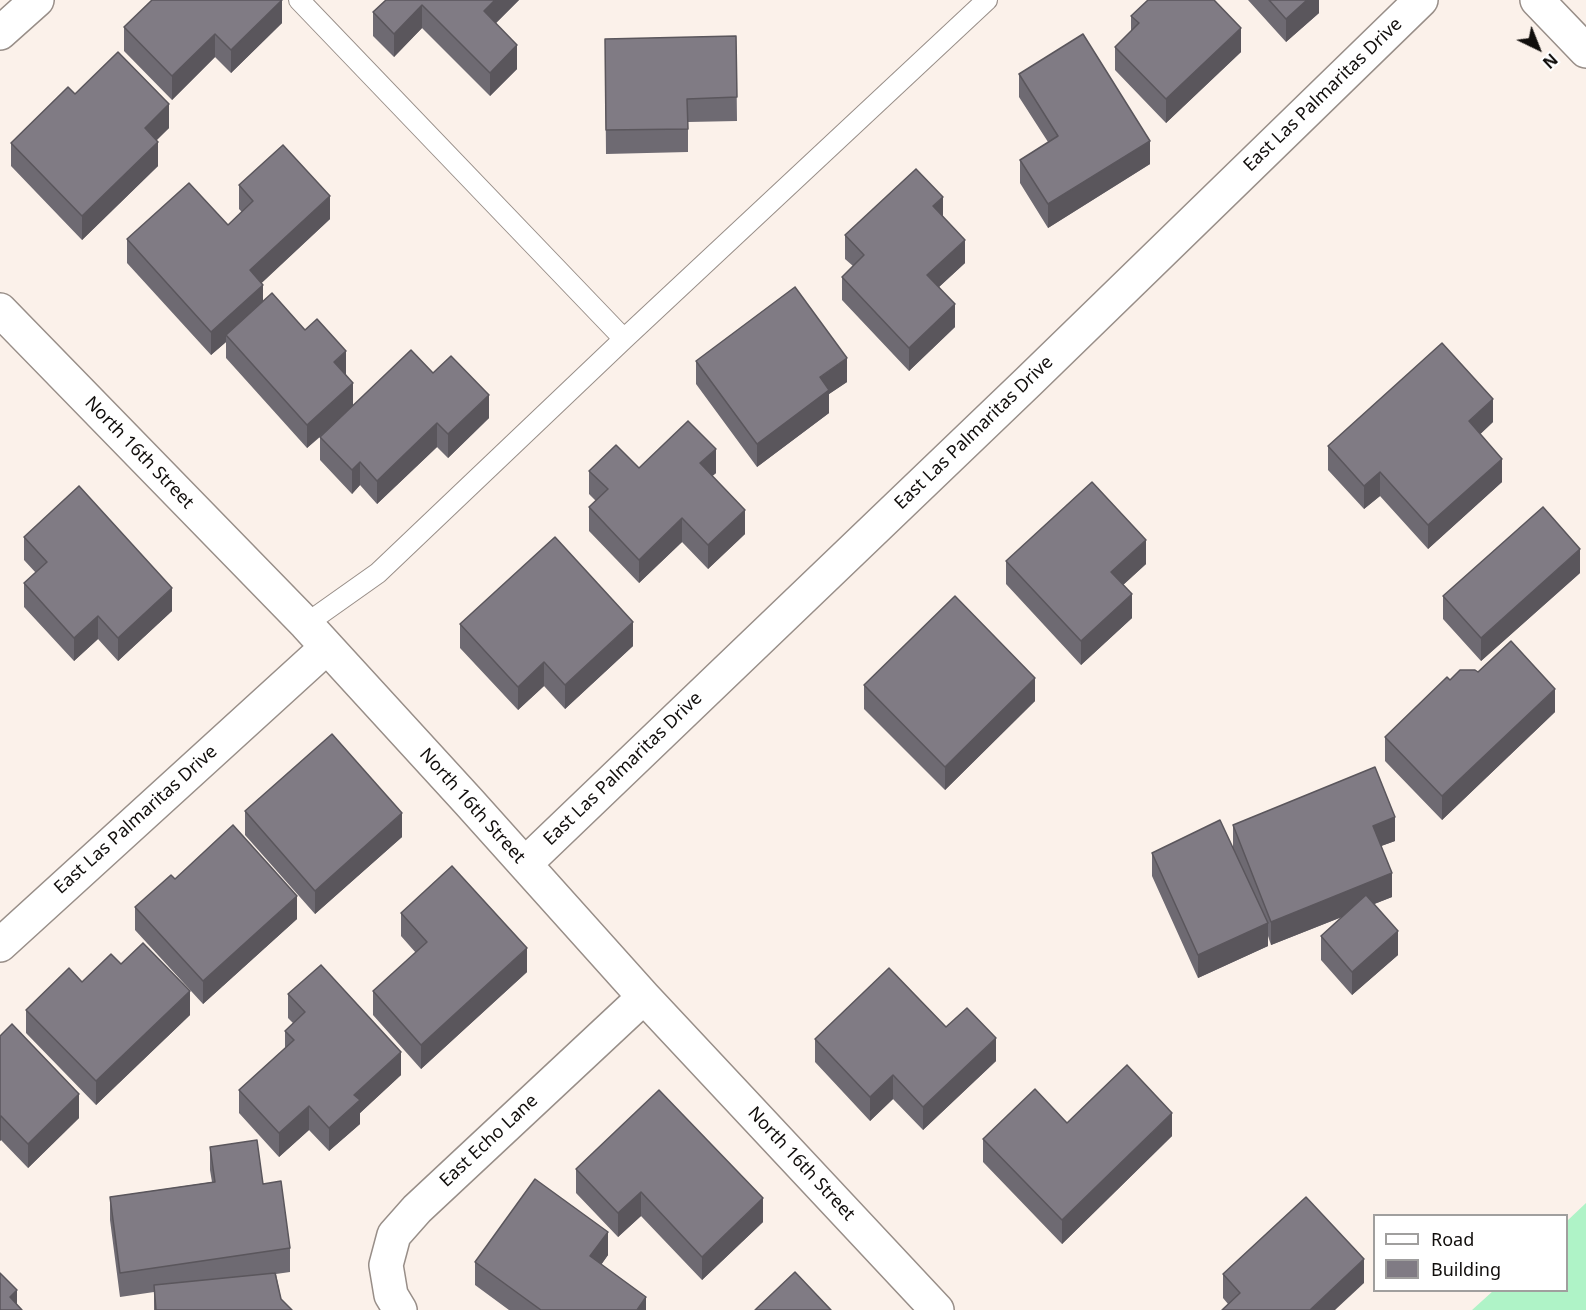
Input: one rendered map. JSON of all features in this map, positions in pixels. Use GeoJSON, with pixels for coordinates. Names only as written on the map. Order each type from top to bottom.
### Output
{"type":"FeatureCollection","features":[{"type":"Feature","properties":{"kind":"street"},"geometry":{"type":"LineString","coordinates":[[0,33],[37,0]]}},
{"type":"Feature","properties":{"kind":"street","name":"East Las Palmaritas Drive"},"geometry":{"type":"LineString","coordinates":[[525,864],[1421,0]]}},
{"type":"Feature","properties":{"kind":"street"},"geometry":{"type":"LineString","coordinates":[[1537,0],[1586,51]]}},
{"type":"Feature","properties":{"kind":"street","name":"North 16th Street"},"geometry":{"type":"LineString","coordinates":[[0,310],[316,636],[644,997],[937,1310]]}},
{"type":"Feature","properties":{"kind":"street","name":"East Las Palmaritas Drive"},"geometry":{"type":"LineString","coordinates":[[0,945],[316,636]]}},
{"type":"Feature","properties":{"kind":"street","name":"East Echo Lane"},"geometry":{"type":"LineString","coordinates":[[400,1310],[391,1295],[386,1264],[394,1234],[417,1209],[644,997]]}},
{"type":"Feature","properties":{"kind":"lane"},"geometry":{"type":"LineString","coordinates":[[299,0],[624,339]]}},
{"type":"Feature","properties":{"kind":"lane"},"geometry":{"type":"LineString","coordinates":[[316,636],[378,573],[624,339],[987,0]]}},
{"type":"Feature","properties":{"kind":"green space"},"geometry":{"type":"Polygon","coordinates":[[[1586,1203],[1586,1310],[1472,1310],[1492,1292],[1568,1292],[1568,1220],[1586,1203]]]}},
{"type":"Feature","properties":{"kind":"building"},"geometry":{"type":"Polygon","coordinates":[[[152,0],[282,0],[231,50],[215,34],[172,76],[124,27],[152,0]]]}},
{"type":"Feature","properties":{"kind":"building"},"geometry":{"type":"Polygon","coordinates":[[[386,0],[495,0],[484,11],[517,45],[490,73],[422,5],[394,34],[373,12],[386,0]]]}},
{"type":"Feature","properties":{"kind":"building"},"geometry":{"type":"Polygon","coordinates":[[[1148,0],[1214,0],[1241,28],[1166,99],[1115,47],[1139,23],[1131,16],[1148,0]]]}},
{"type":"Feature","properties":{"kind":"building"},"geometry":{"type":"Polygon","coordinates":[[[1269,0],[1307,0],[1286,19],[1269,0]]]}},
{"type":"Feature","properties":{"kind":"building"},"geometry":{"type":"Polygon","coordinates":[[[1083,34],[1150,141],[1048,204],[1020,160],[1058,136],[1019,74],[1083,34]]]}},
{"type":"Feature","properties":{"kind":"building"},"geometry":{"type":"Polygon","coordinates":[[[736,36],[737,97],[687,99],[688,129],[606,130],[605,39],[736,36]]]}},
{"type":"Feature","properties":{"kind":"building"},"geometry":{"type":"Polygon","coordinates":[[[118,52],[169,104],[145,128],[158,142],[82,216],[11,143],[68,87],[75,94],[118,52]]]}},
{"type":"Feature","properties":{"kind":"building"},"geometry":{"type":"Polygon","coordinates":[[[283,145],[330,196],[250,270],[263,285],[211,332],[127,239],[189,183],[228,225],[253,201],[239,185],[283,145]]]}},
{"type":"Feature","properties":{"kind":"building"},"geometry":{"type":"Polygon","coordinates":[[[916,169],[943,197],[933,206],[965,240],[927,275],[955,304],[909,348],[842,277],[864,255],[845,235],[916,169]]]}},
{"type":"Feature","properties":{"kind":"building"},"geometry":{"type":"Polygon","coordinates":[[[795,287],[847,358],[820,377],[829,390],[757,444],[696,361],[795,287]]]}},
{"type":"Feature","properties":{"kind":"building"},"geometry":{"type":"Polygon","coordinates":[[[272,293],[305,330],[317,319],[346,351],[334,362],[353,383],[307,425],[226,335],[272,293]]]}},
{"type":"Feature","properties":{"kind":"building"},"geometry":{"type":"Polygon","coordinates":[[[1442,343],[1493,399],[1469,421],[1502,459],[1428,525],[1380,472],[1364,486],[1328,446],[1442,343]]]}},
{"type":"Feature","properties":{"kind":"building"},"geometry":{"type":"Polygon","coordinates":[[[411,350],[433,373],[451,356],[489,395],[448,434],[437,423],[377,481],[360,462],[352,470],[320,437],[411,350]]]}},
{"type":"Feature","properties":{"kind":"building"},"geometry":{"type":"Polygon","coordinates":[[[688,421],[716,449],[700,463],[745,510],[708,545],[682,518],[639,560],[589,507],[608,489],[589,471],[616,445],[639,468],[688,421]]]}},
{"type":"Feature","properties":{"kind":"building"},"geometry":{"type":"Polygon","coordinates":[[[1092,482],[1146,540],[1111,572],[1132,594],[1081,641],[1006,561],[1092,482]]]}},
{"type":"Feature","properties":{"kind":"building"},"geometry":{"type":"Polygon","coordinates":[[[79,486],[172,588],[118,638],[98,616],[74,638],[24,583],[47,562],[24,537],[79,486]]]}},
{"type":"Feature","properties":{"kind":"building"},"geometry":{"type":"Polygon","coordinates":[[[1543,507],[1580,549],[1481,638],[1443,596],[1543,507]]]}},
{"type":"Feature","properties":{"kind":"building"},"geometry":{"type":"Polygon","coordinates":[[[555,537],[633,622],[565,685],[544,662],[518,687],[460,624],[555,537]]]}},
{"type":"Feature","properties":{"kind":"building"},"geometry":{"type":"Polygon","coordinates":[[[955,596],[1035,678],[945,767],[864,685],[955,596]]]}},
{"type":"Feature","properties":{"kind":"building"},"geometry":{"type":"Polygon","coordinates":[[[1511,641],[1555,689],[1442,796],[1385,737],[1447,677],[1450,680],[1460,670],[1478,672],[1511,641]]]}},
{"type":"Feature","properties":{"kind":"building"},"geometry":{"type":"Polygon","coordinates":[[[332,734],[402,813],[315,891],[245,811],[332,734]]]}},
{"type":"Feature","properties":{"kind":"building"},"geometry":{"type":"Polygon","coordinates":[[[1375,767],[1395,817],[1373,826],[1392,873],[1271,922],[1233,825],[1375,767]]]}},
{"type":"Feature","properties":{"kind":"building"},"geometry":{"type":"Polygon","coordinates":[[[1220,820],[1268,923],[1198,955],[1152,853],[1220,820]]]}},
{"type":"Feature","properties":{"kind":"building"},"geometry":{"type":"Polygon","coordinates":[[[233,825],[297,896],[203,981],[135,907],[171,875],[175,879],[233,825]]]}},
{"type":"Feature","properties":{"kind":"building"},"geometry":{"type":"Polygon","coordinates":[[[452,866],[527,948],[421,1045],[373,991],[427,942],[401,913],[452,866]]]}},
{"type":"Feature","properties":{"kind":"building"},"geometry":{"type":"Polygon","coordinates":[[[1366,895],[1398,931],[1352,972],[1321,936],[1366,895]]]}},
{"type":"Feature","properties":{"kind":"building"},"geometry":{"type":"Polygon","coordinates":[[[143,943],[190,991],[96,1081],[26,1010],[69,968],[82,982],[111,954],[121,964],[143,943]]]}},
{"type":"Feature","properties":{"kind":"building"},"geometry":{"type":"Polygon","coordinates":[[[321,965],[401,1052],[354,1095],[360,1100],[329,1128],[309,1106],[279,1133],[239,1090],[294,1040],[285,1031],[305,1012],[288,994],[321,965]]]}},
{"type":"Feature","properties":{"kind":"building"},"geometry":{"type":"Polygon","coordinates":[[[889,968],[946,1027],[967,1008],[996,1038],[923,1107],[893,1075],[870,1097],[815,1039],[889,968]]]}},
{"type":"Feature","properties":{"kind":"building"},"geometry":{"type":"Polygon","coordinates":[[[12,1024],[79,1094],[28,1144],[1,1116],[0,1118],[0,1036],[12,1024]]]}},
{"type":"Feature","properties":{"kind":"building"},"geometry":{"type":"Polygon","coordinates":[[[1127,1065],[1172,1113],[1062,1220],[983,1139],[1035,1089],[1067,1123],[1127,1065]]]}},
{"type":"Feature","properties":{"kind":"building"},"geometry":{"type":"Polygon","coordinates":[[[659,1090],[763,1198],[702,1257],[641,1192],[618,1213],[576,1169],[659,1090]]]}},
{"type":"Feature","properties":{"kind":"building"},"geometry":{"type":"Polygon","coordinates":[[[257,1140],[263,1184],[281,1181],[290,1248],[120,1273],[110,1197],[215,1182],[210,1147],[257,1140]]]}},
{"type":"Feature","properties":{"kind":"building"},"geometry":{"type":"Polygon","coordinates":[[[535,1179],[608,1232],[590,1256],[646,1297],[637,1310],[541,1310],[475,1262],[535,1179]]]}},
{"type":"Feature","properties":{"kind":"building"},"geometry":{"type":"Polygon","coordinates":[[[1306,1197],[1364,1259],[1310,1310],[1222,1310],[1240,1293],[1223,1274],[1306,1197]]]}},
{"type":"Feature","properties":{"kind":"building"},"geometry":{"type":"Polygon","coordinates":[[[795,1272],[831,1310],[755,1310],[795,1272]]]}},
{"type":"Feature","properties":{"kind":"building"},"geometry":{"type":"Polygon","coordinates":[[[0,1273],[17,1290],[10,1297],[22,1310],[0,1310],[0,1273]]]}},
{"type":"Feature","properties":{"kind":"building"},"geometry":{"type":"Polygon","coordinates":[[[275,1273],[281,1299],[292,1310],[156,1310],[154,1285],[275,1273]]]}}]}
